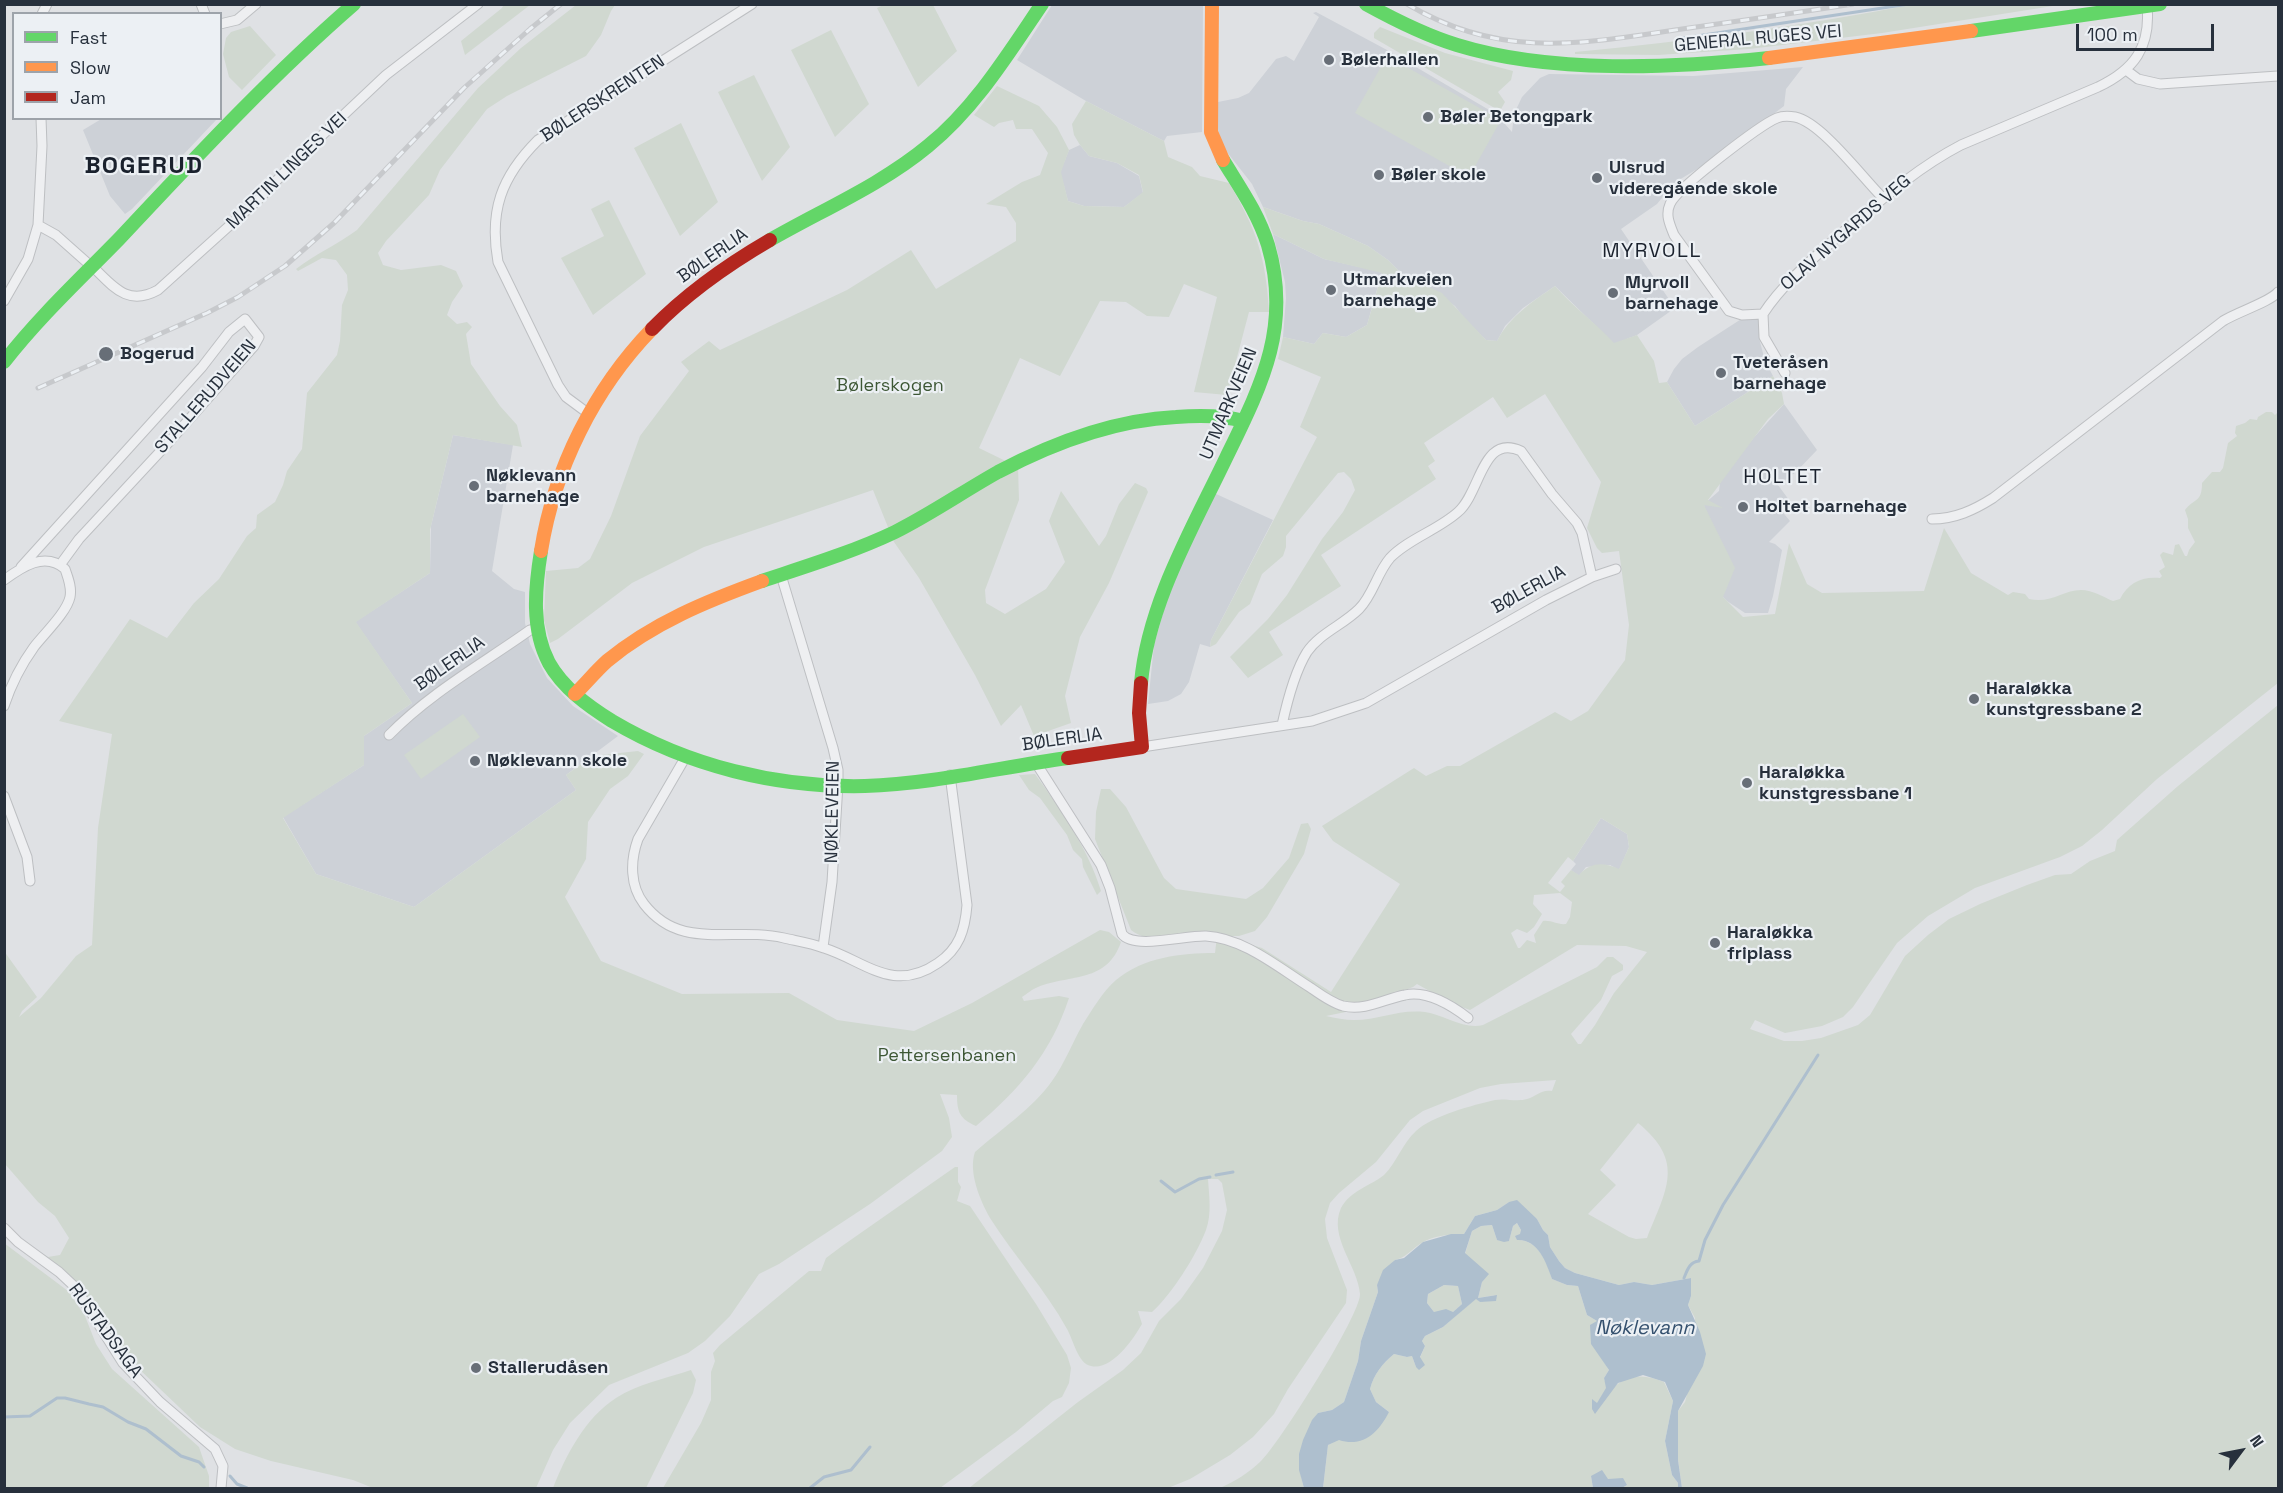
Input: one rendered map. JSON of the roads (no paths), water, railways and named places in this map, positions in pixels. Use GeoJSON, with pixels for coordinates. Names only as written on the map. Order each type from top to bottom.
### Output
{"type":"FeatureCollection","features":[{"type":"Feature","properties":{"kind":"street"},"geometry":{"type":"LineString","coordinates":[[222,24],[237,21],[256,4]]}},
{"type":"Feature","properties":{"kind":"street"},"geometry":{"type":"LineString","coordinates":[[4,362],[265,85],[354,4]]}},
{"type":"Feature","properties":{"kind":"street","name":"MARTIN LINGES VEI"},"geometry":{"type":"LineString","coordinates":[[92,266],[117,289],[133,297],[148,295],[158,290],[259,199],[299,157],[386,75],[478,4]]}},
{"type":"Feature","properties":{"kind":"street","name":"BØLERSKRENTEN"},"geometry":{"type":"LineString","coordinates":[[589,414],[566,397],[558,385],[498,262],[494,244],[495,217],[507,179],[520,158],[538,140],[752,4]]}},
{"type":"Feature","properties":{"kind":"street","name":"BØLERLIA"},"geometry":{"type":"LineString","coordinates":[[1042,4],[989,83],[930,144],[888,174],[764,243],[713,275],[645,336],[615,373],[583,423],[566,461],[549,513],[540,555],[536,590],[537,628],[550,664],[575,694],[616,724],[646,741],[685,758],[757,778],[865,786],[950,776],[1312,721],[1378,698],[1546,600],[1592,577],[1616,569]]}},
{"type":"Feature","properties":{"kind":"street","name":"UTMARKVEIEN"},"geometry":{"type":"LineString","coordinates":[[1142,747],[1140,711],[1142,686],[1157,612],[1175,565],[1262,382],[1272,350],[1277,315],[1273,264],[1262,225],[1246,195],[1214,146],[1211,132],[1212,4]]}},
{"type":"Feature","properties":{"kind":"street","name":"GENERAL RUGES VEI"},"geometry":{"type":"LineString","coordinates":[[1366,4],[1425,35],[1483,53],[1542,62],[1636,66],[1773,59],[2154,5]]}},
{"type":"Feature","properties":{"kind":"street","name":"OLAV NYGARDS VEG"},"geometry":{"type":"LineString","coordinates":[[1763,314],[1791,280],[1882,197],[1917,171],[1961,145],[2098,87],[2126,70],[2142,49],[2154,5]]}},
{"type":"Feature","properties":{"kind":"street"},"geometry":{"type":"LineString","coordinates":[[2126,70],[2148,82],[2166,84],[2278,76]]}},
{"type":"Feature","properties":{"kind":"street"},"geometry":{"type":"LineString","coordinates":[[1785,373],[1764,337],[1763,314],[1742,315],[1729,310],[1674,235],[1669,224],[1669,206],[1683,188],[1766,124],[1780,117],[1793,116],[1808,122],[1821,132],[1882,197]]}},
{"type":"Feature","properties":{"kind":"street"},"geometry":{"type":"LineString","coordinates":[[4,301],[31,252],[38,225],[41,120]]}},
{"type":"Feature","properties":{"kind":"street"},"geometry":{"type":"LineString","coordinates":[[38,225],[56,235],[92,266]]}},
{"type":"Feature","properties":{"kind":"street"},"geometry":{"type":"LineString","coordinates":[[1932,519],[1952,517],[1973,510],[1993,498],[2223,321],[2236,313],[2271,299],[2278,292]]}},
{"type":"Feature","properties":{"kind":"street","name":"STALLERUDVEIEN"},"geometry":{"type":"LineString","coordinates":[[4,580],[21,567],[202,367],[229,333],[245,319],[257,333],[258,341],[169,442],[78,539],[60,565],[37,561],[21,567]]}},
{"type":"Feature","properties":{"kind":"street"},"geometry":{"type":"LineString","coordinates":[[575,694],[588,678],[621,650],[670,618],[720,595],[838,555],[888,534],[1030,456],[1074,437],[1107,426],[1156,418],[1215,415],[1244,421]]}},
{"type":"Feature","properties":{"kind":"street"},"geometry":{"type":"LineString","coordinates":[[1282,725],[1299,669],[1308,651],[1318,639],[1360,608],[1390,559],[1458,512],[1469,500],[1487,460],[1498,449],[1514,447],[1521,451],[1552,494],[1571,514],[1582,533],[1592,577]]}},
{"type":"Feature","properties":{"kind":"street"},"geometry":{"type":"LineString","coordinates":[[4,706],[19,670],[69,601],[70,581],[65,569],[60,565]]}},
{"type":"Feature","properties":{"kind":"street","name":"NØKLEVEIEN"},"geometry":{"type":"LineString","coordinates":[[781,575],[838,770],[832,882],[823,947]]}},
{"type":"Feature","properties":{"kind":"street","name":"BØLERLIA"},"geometry":{"type":"LineString","coordinates":[[389,735],[406,718],[437,694],[530,630],[537,628]]}},
{"type":"Feature","properties":{"kind":"street"},"geometry":{"type":"LineString","coordinates":[[685,758],[634,849],[633,876],[641,900],[659,921],[686,933],[759,934],[781,937],[823,947],[877,972],[895,976],[919,974],[926,971],[954,950],[965,925],[968,905],[950,776]]}},
{"type":"Feature","properties":{"kind":"street"},"geometry":{"type":"LineString","coordinates":[[1036,763],[1101,865],[1124,937],[1140,942],[1197,936],[1226,940],[1262,957],[1341,1006],[1365,1007],[1403,995],[1423,995],[1441,1002],[1468,1018]]}},
{"type":"Feature","properties":{"kind":"street"},"geometry":{"type":"LineString","coordinates":[[4,796],[27,857],[30,881]]}},
{"type":"Feature","properties":{"kind":"street","name":"RUSTADSAGA"},"geometry":{"type":"LineString","coordinates":[[4,1228],[18,1242],[59,1272],[75,1287],[123,1363],[160,1402],[215,1449],[223,1466],[221,1488]]}},
{"type":"Feature","properties":{"kind":"water","name":"Nøklevann"},"geometry":{"type":"Polygon","coordinates":[[[1517,1200],[1537,1219],[1548,1235],[1550,1247],[1559,1261],[1565,1268],[1575,1273],[1619,1285],[1634,1282],[1652,1285],[1691,1278],[1691,1296],[1688,1305],[1700,1332],[1706,1354],[1703,1366],[1678,1411],[1678,1460],[1682,1488],[1678,1488],[1678,1483],[1672,1475],[1665,1441],[1673,1401],[1665,1382],[1643,1375],[1618,1383],[1595,1414],[1592,1409],[1592,1399],[1597,1403],[1606,1388],[1604,1378],[1609,1370],[1591,1344],[1590,1325],[1597,1321],[1587,1315],[1578,1286],[1567,1285],[1552,1279],[1536,1247],[1517,1240],[1515,1236],[1520,1234],[1521,1230],[1517,1223],[1513,1226],[1509,1241],[1504,1242],[1497,1240],[1492,1225],[1481,1226],[1472,1231],[1465,1253],[1489,1274],[1482,1282],[1478,1298],[1497,1295],[1496,1301],[1480,1302],[1476,1299],[1443,1327],[1425,1336],[1422,1341],[1425,1346],[1420,1357],[1425,1365],[1419,1370],[1412,1356],[1394,1354],[1376,1374],[1370,1389],[1376,1402],[1389,1412],[1385,1419],[1375,1432],[1363,1440],[1348,1442],[1339,1440],[1328,1445],[1323,1488],[1304,1488],[1299,1470],[1299,1454],[1303,1440],[1312,1420],[1318,1413],[1332,1410],[1344,1402],[1358,1361],[1361,1341],[1383,1270],[1395,1260],[1404,1258],[1423,1242],[1451,1234],[1464,1234],[1475,1216],[1497,1210],[1517,1200]],[[1444,1285],[1428,1294],[1427,1303],[1434,1312],[1446,1309],[1453,1312],[1462,1304],[1458,1286],[1444,1285]]]}},
{"type":"Feature","properties":{"kind":"water"},"geometry":{"type":"Polygon","coordinates":[[[1602,1470],[1608,1479],[1623,1478],[1627,1485],[1622,1488],[1593,1488],[1591,1476],[1602,1470]]]}},
{"type":"Feature","properties":{"kind":"waterway"},"geometry":{"type":"LineString","coordinates":[[1677,39],[1909,4]]}},
{"type":"Feature","properties":{"kind":"waterway"},"geometry":{"type":"LineString","coordinates":[[1684,1278],[1691,1265],[1699,1261],[1705,1240],[1723,1205],[1818,1055]]}},
{"type":"Feature","properties":{"kind":"waterway"},"geometry":{"type":"LineString","coordinates":[[1216,1175],[1233,1172]]}},
{"type":"Feature","properties":{"kind":"waterway"},"geometry":{"type":"LineString","coordinates":[[1161,1181],[1175,1192],[1199,1179],[1210,1177]]}},
{"type":"Feature","properties":{"kind":"waterway"},"geometry":{"type":"LineString","coordinates":[[4,1417],[30,1416],[57,1398],[103,1407],[128,1422],[146,1429],[181,1456],[199,1462],[204,1467]]}},
{"type":"Feature","properties":{"kind":"waterway"},"geometry":{"type":"LineString","coordinates":[[810,1488],[824,1477],[851,1470],[870,1447]]}},
{"type":"Feature","properties":{"kind":"waterway"},"geometry":{"type":"LineString","coordinates":[[230,1476],[237,1484],[247,1488]]}},
{"type":"Feature","properties":{"kind":"railway"},"geometry":{"type":"LineString","coordinates":[[38,388],[207,313],[238,297],[285,266],[334,223],[464,88],[561,4]]}},
{"type":"Feature","properties":{"kind":"railway"},"geometry":{"type":"LineString","coordinates":[[1407,4],[1442,22],[1475,34],[1542,43],[1609,39],[1853,4]]}},
{"type":"Feature","properties":{"kind":"place","name":"Bølerhallen"},"geometry":{"type":"Point","coordinates":[1329,60]}},
{"type":"Feature","properties":{"kind":"place","name":"Bøler Betongpark"},"geometry":{"type":"Point","coordinates":[1428,117]}},
{"type":"Feature","properties":{"kind":"place","name":"Bøler skole"},"geometry":{"type":"Point","coordinates":[1379,175]}},
{"type":"Feature","properties":{"kind":"place","name":"Ulsrud videregående skole"},"geometry":{"type":"Point","coordinates":[1597,178]}},
{"type":"Feature","properties":{"kind":"place","name":"Utmarkveien barnehage"},"geometry":{"type":"Point","coordinates":[1331,290]}},
{"type":"Feature","properties":{"kind":"place","name":"Myrvoll barnehage"},"geometry":{"type":"Point","coordinates":[1613,293]}},
{"type":"Feature","properties":{"kind":"place","name":"Bogerud"},"geometry":{"type":"Point","coordinates":[106,354]}},
{"type":"Feature","properties":{"kind":"place","name":"Tveteråsen barnehage"},"geometry":{"type":"Point","coordinates":[1721,373]}},
{"type":"Feature","properties":{"kind":"place","name":"Nøklevann barnehage"},"geometry":{"type":"Point","coordinates":[474,486]}},
{"type":"Feature","properties":{"kind":"place","name":"Holtet barnehage"},"geometry":{"type":"Point","coordinates":[1743,507]}},
{"type":"Feature","properties":{"kind":"place","name":"Haraløkka kunstgressbane 2"},"geometry":{"type":"Point","coordinates":[1974,699]}},
{"type":"Feature","properties":{"kind":"place","name":"Nøklevann skole"},"geometry":{"type":"Point","coordinates":[475,761]}},
{"type":"Feature","properties":{"kind":"place","name":"Haraløkka kunstgressbane 1"},"geometry":{"type":"Point","coordinates":[1747,783]}},
{"type":"Feature","properties":{"kind":"place","name":"Haraløkka friplass"},"geometry":{"type":"Point","coordinates":[1715,943]}},
{"type":"Feature","properties":{"kind":"place","name":"Stallerudåsen"},"geometry":{"type":"Point","coordinates":[476,1368]}},
{"type":"Feature","properties":{"kind":"district","name":"BOGERUD"},"geometry":{"type":"Point","coordinates":[144,166]}},
{"type":"Feature","properties":{"kind":"district","name":"MYRVOLL"},"geometry":{"type":"Point","coordinates":[1652,252]}},
{"type":"Feature","properties":{"kind":"district","name":"HOLTET"},"geometry":{"type":"Point","coordinates":[1783,478]}},
{"type":"Feature","properties":{"kind":"park label","name":"Bølerskogen"},"geometry":{"type":"Point","coordinates":[890,386]}},
{"type":"Feature","properties":{"kind":"park label","name":"Pettersenbanen"},"geometry":{"type":"Point","coordinates":[947,1056]}}]}
